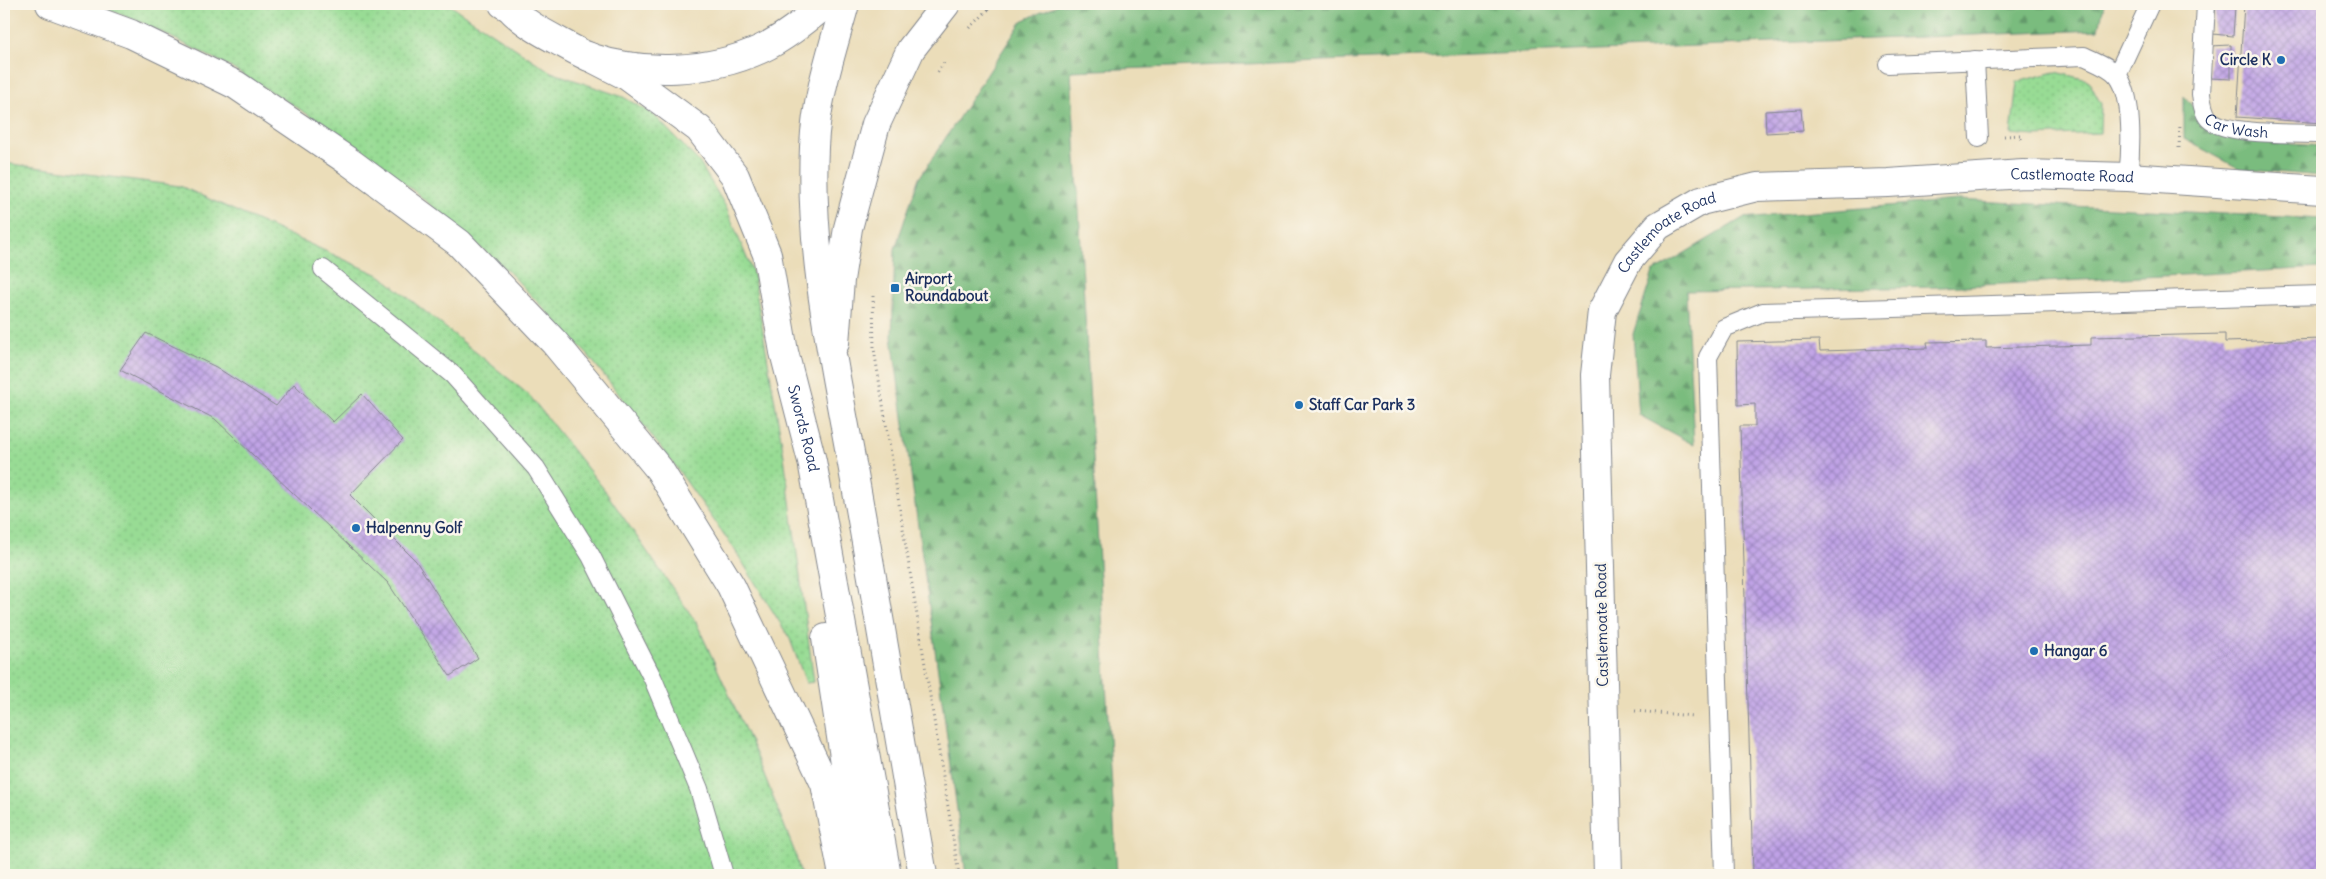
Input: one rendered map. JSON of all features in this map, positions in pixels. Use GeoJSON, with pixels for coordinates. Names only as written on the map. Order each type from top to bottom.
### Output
{"type":"FeatureCollection","features":[{"type":"Feature","properties":{"kind":"main road"},"geometry":{"type":"LineString","coordinates":[[50,4],[130,34],[236,85],[351,163],[459,243],[554,342],[659,469],[731,586],[825,784],[843,875]]}},
{"type":"Feature","properties":{"kind":"main road"},"geometry":{"type":"LineString","coordinates":[[506,5],[541,32],[588,56],[615,64],[663,69],[709,66],[761,49],[808,19],[826,4]]}},
{"type":"Feature","properties":{"kind":"main road"},"geometry":{"type":"LineString","coordinates":[[845,4],[821,93],[814,146],[814,197],[818,252],[833,362],[923,875]]}},
{"type":"Feature","properties":{"kind":"main road"},"geometry":{"type":"LineString","coordinates":[[833,362],[840,280],[848,228],[876,124],[910,49],[946,4]]}},
{"type":"Feature","properties":{"kind":"main road","name":"Swords Road"},"geometry":{"type":"LineString","coordinates":[[588,56],[627,76],[699,129],[735,176],[767,254],[787,365],[812,461],[887,875]]}},
{"type":"Feature","properties":{"kind":"main road","name":"Castlemoate Road"},"geometry":{"type":"LineString","coordinates":[[1608,875],[1595,376],[1602,311],[1628,262],[1658,226],[1701,201],[1757,187],[1888,183],[2023,174],[2128,177],[2322,190]]}},
{"type":"Feature","properties":{"kind":"main road"},"geometry":{"type":"LineString","coordinates":[[787,365],[796,463],[826,634],[862,875]]}},
{"type":"Feature","properties":{"kind":"lane"},"geometry":{"type":"LineString","coordinates":[[2117,75],[2150,4]]}},
{"type":"Feature","properties":{"kind":"lane","name":"Car Wash"},"geometry":{"type":"LineString","coordinates":[[2206,4],[2201,94],[2203,109],[2209,119],[2220,126],[2238,131],[2322,134]]}},
{"type":"Feature","properties":{"kind":"lane"},"geometry":{"type":"LineString","coordinates":[[1888,64],[2084,56],[2105,66],[2117,75],[2124,90],[2132,138],[2128,177]]}},
{"type":"Feature","properties":{"kind":"lane"},"geometry":{"type":"LineString","coordinates":[[1975,60],[1979,138]]}},
{"type":"Feature","properties":{"kind":"lane"},"geometry":{"type":"LineString","coordinates":[[322,269],[452,375],[536,468],[591,556],[653,679],[699,789],[724,875]]}},
{"type":"Feature","properties":{"kind":"lane"},"geometry":{"type":"LineString","coordinates":[[1724,875],[1708,357],[1724,328],[1762,312],[2322,295]]}},
{"type":"Feature","properties":{"kind":"path"},"geometry":{"type":"LineString","coordinates":[[965,34],[994,4]]}},
{"type":"Feature","properties":{"kind":"path"},"geometry":{"type":"LineString","coordinates":[[935,77],[949,55]]}},
{"type":"Feature","properties":{"kind":"path"},"geometry":{"type":"LineString","coordinates":[[873,293],[874,349],[959,875]]}},
{"type":"Feature","properties":{"kind":"path"},"geometry":{"type":"LineString","coordinates":[[1644,711],[1719,718]]}},
{"type":"Feature","properties":{"kind":"green space"},"geometry":{"type":"Polygon","coordinates":[[[93,4],[448,4],[551,72],[623,97],[653,114],[699,162],[726,207],[753,273],[784,456],[814,682],[806,683],[790,639],[733,547],[673,463],[588,355],[509,272],[413,190],[329,127],[225,64],[143,23],[93,4]]]}},
{"type":"Feature","properties":{"kind":"green space"},"geometry":{"type":"Polygon","coordinates":[[[1059,4],[2104,4],[2099,30],[1071,71],[1117,875],[966,875],[892,337],[895,249],[918,180],[1022,21],[1059,4]]]}},
{"type":"Feature","properties":{"kind":"green space"},"geometry":{"type":"Polygon","coordinates":[[[2055,72],[2088,80],[2101,104],[2100,133],[2035,136],[2011,134],[2017,82],[2055,72]]]}},
{"type":"Feature","properties":{"kind":"green space"},"geometry":{"type":"Polygon","coordinates":[[[2184,96],[2213,131],[2246,141],[2322,146],[2322,176],[2240,169],[2184,139],[2184,96]]]}},
{"type":"Feature","properties":{"kind":"green space"},"geometry":{"type":"Polygon","coordinates":[[[4,163],[180,186],[381,276],[529,395],[603,488],[696,622],[756,754],[795,853],[801,875],[4,875],[4,163]]]}},
{"type":"Feature","properties":{"kind":"green space"},"geometry":{"type":"Polygon","coordinates":[[[1958,200],[2322,219],[2322,268],[1942,287],[1686,291],[1694,445],[1639,415],[1633,334],[1653,272],[1743,218],[1958,200]]]}},
{"type":"Feature","properties":{"kind":"building","name":"Circle K"},"geometry":{"type":"Polygon","coordinates":[[[2244,4],[2322,4],[2322,123],[2237,117],[2244,4]]]}},
{"type":"Feature","properties":{"kind":"building"},"geometry":{"type":"Polygon","coordinates":[[[2216,6],[2235,7],[2233,36],[2213,34],[2216,6]]]}},
{"type":"Feature","properties":{"kind":"building"},"geometry":{"type":"Polygon","coordinates":[[[2231,45],[2231,79],[2210,78],[2210,46],[2231,45]]]}},
{"type":"Feature","properties":{"kind":"building"},"geometry":{"type":"Polygon","coordinates":[[[1801,109],[1803,131],[1766,133],[1765,111],[1801,109]]]}},
{"type":"Feature","properties":{"kind":"building","name":"Halpenny Golf"},"geometry":{"type":"Polygon","coordinates":[[[146,333],[216,367],[276,406],[294,384],[333,422],[362,394],[403,440],[350,495],[416,561],[478,658],[450,676],[388,583],[215,419],[120,370],[146,333]]]}},
{"type":"Feature","properties":{"kind":"building","name":"Hangar 6"},"geometry":{"type":"Polygon","coordinates":[[[2225,334],[2225,342],[2322,339],[2322,875],[1753,875],[1740,426],[1755,426],[1755,404],[1738,405],[1737,342],[1819,340],[1820,351],[1928,348],[1927,342],[1986,341],[1986,348],[2091,345],[2091,337],[2225,334]]]}},
{"type":"Feature","properties":{"kind":"place","name":"Circle K"},"geometry":{"type":"Point","coordinates":[2281,60]}},
{"type":"Feature","properties":{"kind":"place","name":"Airport Roundabout"},"geometry":{"type":"Point","coordinates":[895,288]}},
{"type":"Feature","properties":{"kind":"place","name":"Staff Car Park 3"},"geometry":{"type":"Point","coordinates":[1299,405]}},
{"type":"Feature","properties":{"kind":"place","name":"Halpenny Golf"},"geometry":{"type":"Point","coordinates":[356,528]}},
{"type":"Feature","properties":{"kind":"place","name":"Hangar 6"},"geometry":{"type":"Point","coordinates":[2034,651]}}]}
